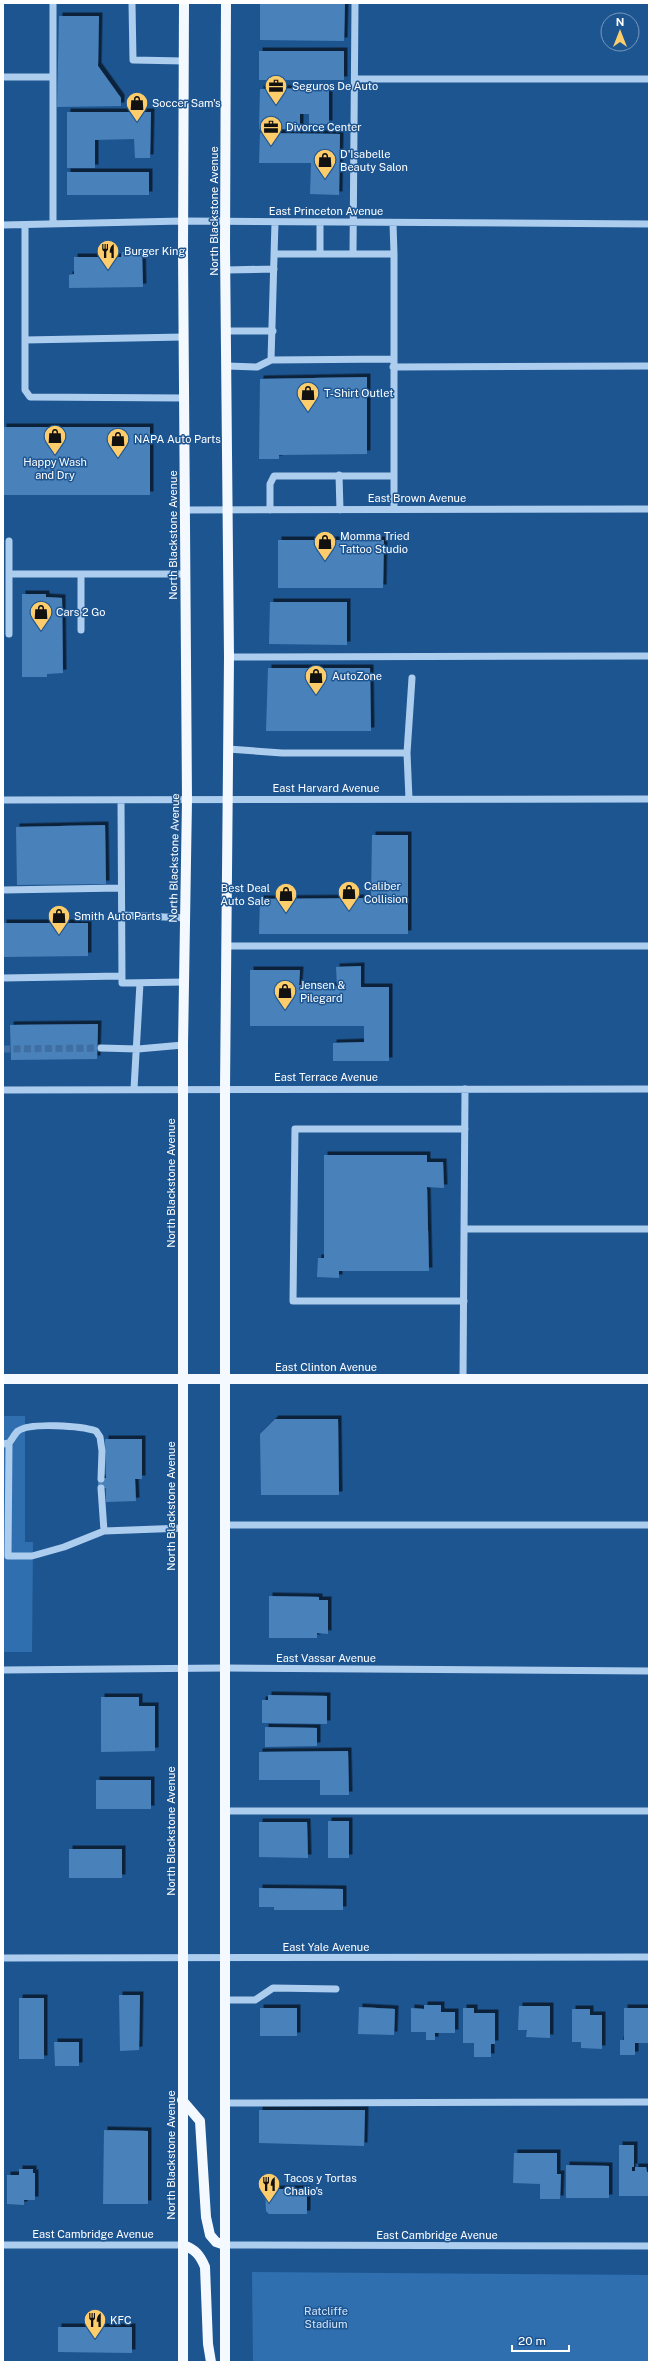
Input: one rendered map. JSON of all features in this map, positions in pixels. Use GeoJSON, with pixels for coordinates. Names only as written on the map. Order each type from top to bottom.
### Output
{"type":"FeatureCollection","features":[{"type":"Feature","properties":{"kind":"main road","name":"North Blackstone Avenue"},"geometry":{"type":"LineString","coordinates":[[183,2362],[183,1045],[187,800],[183,221],[184,3]]}},
{"type":"Feature","properties":{"kind":"main road","name":"North Blackstone Avenue"},"geometry":{"type":"LineString","coordinates":[[226,3],[226,270],[229,510],[225,1088],[226,1378],[224,1668],[226,1811],[226,2362]]}},
{"type":"Feature","properties":{"kind":"main road","name":"East Clinton Avenue"},"geometry":{"type":"LineString","coordinates":[[3,1379],[649,1379]]}},
{"type":"Feature","properties":{"kind":"main road"},"geometry":{"type":"LineString","coordinates":[[182,2100],[200,2122],[206,2217],[210,2235],[216,2242],[225,2245]]}},
{"type":"Feature","properties":{"kind":"main road"},"geometry":{"type":"LineString","coordinates":[[183,2245],[192,2248],[200,2255],[205,2267],[208,2344],[211,2362]]}},
{"type":"Feature","properties":{"kind":"street"},"geometry":{"type":"LineString","coordinates":[[53,3],[53,224]]}},
{"type":"Feature","properties":{"kind":"street"},"geometry":{"type":"LineString","coordinates":[[132,3],[133,60],[184,61]]}},
{"type":"Feature","properties":{"kind":"street"},"geometry":{"type":"LineString","coordinates":[[353,254],[355,3]]}},
{"type":"Feature","properties":{"kind":"street"},"geometry":{"type":"LineString","coordinates":[[3,77],[53,77]]}},
{"type":"Feature","properties":{"kind":"street"},"geometry":{"type":"LineString","coordinates":[[355,79],[649,79]]}},
{"type":"Feature","properties":{"kind":"street","name":"East Princeton Avenue"},"geometry":{"type":"LineString","coordinates":[[3,225],[183,221],[649,224]]}},
{"type":"Feature","properties":{"kind":"street"},"geometry":{"type":"LineString","coordinates":[[271,360],[274,331],[275,222]]}},
{"type":"Feature","properties":{"kind":"street"},"geometry":{"type":"LineString","coordinates":[[320,222],[320,254]]}},
{"type":"Feature","properties":{"kind":"street"},"geometry":{"type":"LineString","coordinates":[[393,222],[394,510]]}},
{"type":"Feature","properties":{"kind":"street"},"geometry":{"type":"LineString","coordinates":[[25,225],[25,390],[30,397],[184,398]]}},
{"type":"Feature","properties":{"kind":"street"},"geometry":{"type":"LineString","coordinates":[[275,254],[394,254]]}},
{"type":"Feature","properties":{"kind":"street"},"geometry":{"type":"LineString","coordinates":[[226,270],[274,269]]}},
{"type":"Feature","properties":{"kind":"street"},"geometry":{"type":"LineString","coordinates":[[227,331],[274,331]]}},
{"type":"Feature","properties":{"kind":"street"},"geometry":{"type":"LineString","coordinates":[[25,340],[184,338]]}},
{"type":"Feature","properties":{"kind":"street"},"geometry":{"type":"LineString","coordinates":[[227,366],[257,367],[271,360],[393,359]]}},
{"type":"Feature","properties":{"kind":"street"},"geometry":{"type":"LineString","coordinates":[[393,367],[649,366]]}},
{"type":"Feature","properties":{"kind":"street"},"geometry":{"type":"LineString","coordinates":[[339,475],[340,510]]}},
{"type":"Feature","properties":{"kind":"street"},"geometry":{"type":"LineString","coordinates":[[270,510],[270,484],[274,476],[394,476]]}},
{"type":"Feature","properties":{"kind":"street","name":"East Brown Avenue"},"geometry":{"type":"LineString","coordinates":[[185,510],[649,509]]}},
{"type":"Feature","properties":{"kind":"street"},"geometry":{"type":"LineString","coordinates":[[9,541],[9,634]]}},
{"type":"Feature","properties":{"kind":"street"},"geometry":{"type":"LineString","coordinates":[[9,574],[185,574]]}},
{"type":"Feature","properties":{"kind":"street"},"geometry":{"type":"LineString","coordinates":[[81,574],[81,630]]}},
{"type":"Feature","properties":{"kind":"street"},"geometry":{"type":"LineString","coordinates":[[229,657],[649,656]]}},
{"type":"Feature","properties":{"kind":"street"},"geometry":{"type":"LineString","coordinates":[[409,799],[407,753],[412,678]]}},
{"type":"Feature","properties":{"kind":"street"},"geometry":{"type":"LineString","coordinates":[[228,749],[282,753],[407,753]]}},
{"type":"Feature","properties":{"kind":"street","name":"East Harvard Avenue"},"geometry":{"type":"LineString","coordinates":[[3,800],[649,799]]}},
{"type":"Feature","properties":{"kind":"street"},"geometry":{"type":"LineString","coordinates":[[121,800],[122,983],[185,982]]}},
{"type":"Feature","properties":{"kind":"street"},"geometry":{"type":"LineString","coordinates":[[3,890],[121,888]]}},
{"type":"Feature","properties":{"kind":"street"},"geometry":{"type":"LineString","coordinates":[[121,916],[186,918]]}},
{"type":"Feature","properties":{"kind":"street"},"geometry":{"type":"LineString","coordinates":[[227,946],[649,946]]}},
{"type":"Feature","properties":{"kind":"street"},"geometry":{"type":"LineString","coordinates":[[3,978],[122,976]]}},
{"type":"Feature","properties":{"kind":"street"},"geometry":{"type":"LineString","coordinates":[[134,1089],[138,1049],[140,983]]}},
{"type":"Feature","properties":{"kind":"street"},"geometry":{"type":"LineString","coordinates":[[100,1048],[138,1049],[183,1045]]}},
{"type":"Feature","properties":{"kind":"street","name":"East Terrace Avenue"},"geometry":{"type":"LineString","coordinates":[[3,1090],[183,1088],[649,1089]]}},
{"type":"Feature","properties":{"kind":"street"},"geometry":{"type":"LineString","coordinates":[[463,1378],[465,1089]]}},
{"type":"Feature","properties":{"kind":"street"},"geometry":{"type":"LineString","coordinates":[[464,1300],[293,1301],[295,1129],[465,1130]]}},
{"type":"Feature","properties":{"kind":"street"},"geometry":{"type":"LineString","coordinates":[[464,1229],[649,1229]]}},
{"type":"Feature","properties":{"kind":"street"},"geometry":{"type":"LineString","coordinates":[[101,1479],[100,1437],[96,1431],[85,1427],[29,1427],[18,1431],[6,1444],[8,1556],[32,1556],[58,1549],[104,1531],[184,1528]]}},
{"type":"Feature","properties":{"kind":"street"},"geometry":{"type":"LineString","coordinates":[[101,1488],[104,1531]]}},
{"type":"Feature","properties":{"kind":"street"},"geometry":{"type":"LineString","coordinates":[[225,1525],[649,1526]]}},
{"type":"Feature","properties":{"kind":"street","name":"East Vassar Avenue"},"geometry":{"type":"LineString","coordinates":[[3,1670],[224,1668],[649,1670]]}},
{"type":"Feature","properties":{"kind":"street"},"geometry":{"type":"LineString","coordinates":[[226,1811],[649,1812]]}},
{"type":"Feature","properties":{"kind":"street","name":"East Yale Avenue"},"geometry":{"type":"LineString","coordinates":[[3,1958],[649,1957]]}},
{"type":"Feature","properties":{"kind":"street"},"geometry":{"type":"LineString","coordinates":[[226,2000],[255,2000],[273,1988],[336,1989]]}},
{"type":"Feature","properties":{"kind":"street"},"geometry":{"type":"LineString","coordinates":[[225,2103],[649,2102]]}},
{"type":"Feature","properties":{"kind":"street","name":"East Cambridge Avenue"},"geometry":{"type":"LineString","coordinates":[[3,2245],[183,2245]]}},
{"type":"Feature","properties":{"kind":"street","name":"East Cambridge Avenue"},"geometry":{"type":"LineString","coordinates":[[225,2245],[649,2246]]}},
{"type":"Feature","properties":{"kind":"green space"},"geometry":{"type":"Polygon","coordinates":[[[3,1416],[25,1416],[25,1542],[33,1542],[32,1652],[3,1652],[3,1416]]]}},
{"type":"Feature","properties":{"kind":"green space","name":"Ratcliffe Stadium"},"geometry":{"type":"Polygon","coordinates":[[[252,2272],[649,2275],[649,2362],[253,2362],[252,2272]]]}},
{"type":"Feature","properties":{"kind":"building"},"geometry":{"type":"Polygon","coordinates":[[[260,3],[345,3],[344,41],[260,40],[260,3]]]}},
{"type":"Feature","properties":{"kind":"building"},"geometry":{"type":"Polygon","coordinates":[[[59,16],[99,16],[98,66],[121,98],[121,106],[57,107],[59,16]]]}},
{"type":"Feature","properties":{"kind":"building"},"geometry":{"type":"Polygon","coordinates":[[[259,51],[344,51],[344,80],[259,80],[259,51]]]}},
{"type":"Feature","properties":{"kind":"building"},"geometry":{"type":"Polygon","coordinates":[[[329,88],[329,124],[309,124],[309,114],[300,114],[300,129],[259,129],[260,89],[329,88]]]}},
{"type":"Feature","properties":{"kind":"building"},"geometry":{"type":"Polygon","coordinates":[[[67,112],[151,112],[150,158],[135,158],[134,139],[95,140],[95,168],[67,168],[67,112]]]}},
{"type":"Feature","properties":{"kind":"building"},"geometry":{"type":"Polygon","coordinates":[[[260,133],[340,134],[339,195],[310,194],[311,163],[259,163],[260,133]]]}},
{"type":"Feature","properties":{"kind":"building"},"geometry":{"type":"Polygon","coordinates":[[[67,172],[149,172],[149,195],[67,195],[67,172]]]}},
{"type":"Feature","properties":{"kind":"building"},"geometry":{"type":"Polygon","coordinates":[[[122,252],[142,252],[143,287],[69,288],[69,275],[74,274],[74,257],[121,257],[122,252]]]}},
{"type":"Feature","properties":{"kind":"building"},"geometry":{"type":"Polygon","coordinates":[[[367,377],[367,454],[279,455],[279,459],[259,459],[260,379],[367,377]]]}},
{"type":"Feature","properties":{"kind":"building"},"geometry":{"type":"Polygon","coordinates":[[[3,427],[150,427],[150,495],[3,495],[3,427]]]}},
{"type":"Feature","properties":{"kind":"building"},"geometry":{"type":"Polygon","coordinates":[[[278,540],[384,540],[383,588],[278,588],[278,540]]]}},
{"type":"Feature","properties":{"kind":"building"},"geometry":{"type":"Polygon","coordinates":[[[22,594],[46,594],[46,597],[62,598],[63,673],[47,674],[47,677],[22,677],[22,594]]]}},
{"type":"Feature","properties":{"kind":"building"},"geometry":{"type":"Polygon","coordinates":[[[270,602],[347,602],[347,645],[269,644],[270,602]]]}},
{"type":"Feature","properties":{"kind":"building"},"geometry":{"type":"Polygon","coordinates":[[[268,668],[370,668],[371,731],[266,731],[268,668]]]}},
{"type":"Feature","properties":{"kind":"building"},"geometry":{"type":"Polygon","coordinates":[[[105,825],[106,884],[17,885],[16,827],[105,825]]]}},
{"type":"Feature","properties":{"kind":"building"},"geometry":{"type":"Polygon","coordinates":[[[372,835],[408,835],[408,934],[259,934],[260,899],[371,898],[372,835]]]}},
{"type":"Feature","properties":{"kind":"building"},"geometry":{"type":"Polygon","coordinates":[[[3,923],[88,923],[88,956],[3,957],[3,923]]]}},
{"type":"Feature","properties":{"kind":"building"},"geometry":{"type":"Polygon","coordinates":[[[361,966],[361,987],[389,987],[389,1061],[333,1061],[333,1043],[364,1042],[364,1026],[250,1026],[250,970],[300,970],[299,985],[337,986],[336,967],[361,966]]]}},
{"type":"Feature","properties":{"kind":"building"},"geometry":{"type":"Polygon","coordinates":[[[98,1024],[97,1059],[11,1060],[10,1025],[98,1024]]]}},
{"type":"Feature","properties":{"kind":"building"},"geometry":{"type":"Polygon","coordinates":[[[324,1155],[427,1155],[427,1162],[443,1162],[444,1188],[427,1187],[429,1271],[339,1271],[339,1278],[317,1277],[318,1258],[324,1258],[324,1155]]]}},
{"type":"Feature","properties":{"kind":"building"},"geometry":{"type":"Polygon","coordinates":[[[275,1419],[338,1419],[339,1495],[261,1495],[260,1434],[275,1419]]]}},
{"type":"Feature","properties":{"kind":"building"},"geometry":{"type":"Polygon","coordinates":[[[105,1439],[142,1439],[142,1479],[135,1479],[136,1501],[106,1502],[106,1488],[98,1488],[98,1479],[106,1478],[105,1439]]]}},
{"type":"Feature","properties":{"kind":"building"},"geometry":{"type":"Polygon","coordinates":[[[269,1596],[319,1597],[319,1600],[328,1600],[328,1634],[317,1633],[317,1638],[269,1638],[269,1596]]]}},
{"type":"Feature","properties":{"kind":"building"},"geometry":{"type":"Polygon","coordinates":[[[268,1695],[327,1696],[327,1724],[262,1723],[262,1700],[268,1700],[268,1695]]]}},
{"type":"Feature","properties":{"kind":"building"},"geometry":{"type":"Polygon","coordinates":[[[101,1697],[139,1697],[139,1706],[155,1706],[155,1751],[101,1752],[101,1697]]]}},
{"type":"Feature","properties":{"kind":"building"},"geometry":{"type":"Polygon","coordinates":[[[265,1727],[317,1728],[317,1746],[265,1747],[265,1727]]]}},
{"type":"Feature","properties":{"kind":"building"},"geometry":{"type":"Polygon","coordinates":[[[348,1751],[349,1795],[320,1795],[320,1780],[259,1780],[259,1752],[348,1751]]]}},
{"type":"Feature","properties":{"kind":"building"},"geometry":{"type":"Polygon","coordinates":[[[96,1780],[151,1780],[151,1809],[96,1809],[96,1780]]]}},
{"type":"Feature","properties":{"kind":"building"},"geometry":{"type":"Polygon","coordinates":[[[328,1821],[349,1821],[349,1858],[328,1858],[328,1821]]]}},
{"type":"Feature","properties":{"kind":"building"},"geometry":{"type":"Polygon","coordinates":[[[259,1822],[307,1822],[308,1858],[259,1857],[259,1822]]]}},
{"type":"Feature","properties":{"kind":"building"},"geometry":{"type":"Polygon","coordinates":[[[69,1849],[122,1849],[122,1878],[69,1878],[69,1849]]]}},
{"type":"Feature","properties":{"kind":"building"},"geometry":{"type":"Polygon","coordinates":[[[259,1888],[343,1889],[343,1910],[274,1910],[274,1907],[259,1907],[259,1888]]]}},
{"type":"Feature","properties":{"kind":"building"},"geometry":{"type":"Polygon","coordinates":[[[119,1995],[140,1995],[139,2050],[120,2051],[119,1995]]]}},
{"type":"Feature","properties":{"kind":"building"},"geometry":{"type":"Polygon","coordinates":[[[19,1998],[44,1998],[44,2059],[19,2059],[19,1998]]]}},
{"type":"Feature","properties":{"kind":"building"},"geometry":{"type":"Polygon","coordinates":[[[424,2005],[441,2005],[441,2012],[455,2012],[455,2033],[435,2033],[435,2040],[426,2040],[426,2032],[411,2032],[411,2008],[424,2009],[424,2005]]]}},
{"type":"Feature","properties":{"kind":"building"},"geometry":{"type":"Polygon","coordinates":[[[519,2006],[550,2006],[550,2038],[526,2037],[527,2030],[518,2030],[519,2006]]]}},
{"type":"Feature","properties":{"kind":"building"},"geometry":{"type":"Polygon","coordinates":[[[359,2007],[395,2009],[394,2035],[358,2034],[359,2007]]]}},
{"type":"Feature","properties":{"kind":"building"},"geometry":{"type":"Polygon","coordinates":[[[260,2008],[297,2008],[297,2036],[260,2036],[260,2008]]]}},
{"type":"Feature","properties":{"kind":"building"},"geometry":{"type":"Polygon","coordinates":[[[463,2008],[474,2008],[474,2013],[495,2013],[495,2044],[491,2044],[491,2057],[474,2057],[474,2043],[463,2043],[463,2008]]]}},
{"type":"Feature","properties":{"kind":"building"},"geometry":{"type":"Polygon","coordinates":[[[624,2008],[648,2008],[649,2043],[635,2043],[635,2055],[620,2055],[620,2040],[624,2040],[624,2008]]]}},
{"type":"Feature","properties":{"kind":"building"},"geometry":{"type":"Polygon","coordinates":[[[572,2009],[590,2009],[590,2015],[602,2015],[602,2049],[581,2048],[581,2042],[572,2042],[572,2009]]]}},
{"type":"Feature","properties":{"kind":"building"},"geometry":{"type":"Polygon","coordinates":[[[54,2042],[79,2042],[79,2066],[55,2066],[54,2042]]]}},
{"type":"Feature","properties":{"kind":"building"},"geometry":{"type":"Polygon","coordinates":[[[259,2110],[365,2110],[364,2146],[259,2143],[259,2110]]]}},
{"type":"Feature","properties":{"kind":"building"},"geometry":{"type":"Polygon","coordinates":[[[104,2130],[148,2131],[148,2204],[103,2204],[104,2130]]]}},
{"type":"Feature","properties":{"kind":"building"},"geometry":{"type":"Polygon","coordinates":[[[619,2145],[634,2145],[634,2167],[632,2167],[632,2171],[635,2171],[635,2167],[646,2167],[647,2172],[649,2172],[649,2196],[619,2196],[619,2145]]]}},
{"type":"Feature","properties":{"kind":"building"},"geometry":{"type":"Polygon","coordinates":[[[514,2153],[557,2153],[557,2174],[561,2174],[560,2199],[540,2199],[540,2184],[513,2183],[514,2153]]]}},
{"type":"Feature","properties":{"kind":"building"},"geometry":{"type":"Polygon","coordinates":[[[566,2165],[609,2166],[609,2198],[566,2198],[566,2165]]]}},
{"type":"Feature","properties":{"kind":"building"},"geometry":{"type":"Polygon","coordinates":[[[19,2169],[33,2169],[33,2173],[35,2173],[35,2200],[24,2200],[24,2205],[7,2204],[7,2175],[19,2175],[19,2169]]]}},
{"type":"Feature","properties":{"kind":"building"},"geometry":{"type":"Polygon","coordinates":[[[265,2189],[307,2189],[307,2214],[269,2214],[266,2211],[265,2189]]]}},
{"type":"Feature","properties":{"kind":"building","name":"KFC"},"geometry":{"type":"Polygon","coordinates":[[[58,2327],[132,2327],[132,2353],[58,2352],[58,2327]]]}},
{"type":"Feature","properties":{"kind":"tunnel"},"geometry":{"type":"LineString","coordinates":[[3,1049],[101,1048]]}},
{"type":"Feature","properties":{"kind":"place","name":"Seguros De Auto"},"geometry":{"type":"Point","coordinates":[276,106]}},
{"type":"Feature","properties":{"kind":"place","name":"Soccer Sam's"},"geometry":{"type":"Point","coordinates":[137,122]}},
{"type":"Feature","properties":{"kind":"place","name":"Divorce Center"},"geometry":{"type":"Point","coordinates":[271,146]}},
{"type":"Feature","properties":{"kind":"place","name":"D'Isabelle Beauty Salon"},"geometry":{"type":"Point","coordinates":[325,180]}},
{"type":"Feature","properties":{"kind":"place","name":"Burger King"},"geometry":{"type":"Point","coordinates":[108,270]}},
{"type":"Feature","properties":{"kind":"place","name":"T-Shirt Outlet"},"geometry":{"type":"Point","coordinates":[308,412]}},
{"type":"Feature","properties":{"kind":"place","name":"Happy Wash and Dry"},"geometry":{"type":"Point","coordinates":[55,456]}},
{"type":"Feature","properties":{"kind":"place","name":"NAPA Auto Parts"},"geometry":{"type":"Point","coordinates":[118,458]}},
{"type":"Feature","properties":{"kind":"place","name":"Momma Tried Tattoo Studio"},"geometry":{"type":"Point","coordinates":[325,562]}},
{"type":"Feature","properties":{"kind":"place","name":"Cars 2 Go"},"geometry":{"type":"Point","coordinates":[41,632]}},
{"type":"Feature","properties":{"kind":"place","name":"AutoZone"},"geometry":{"type":"Point","coordinates":[316,696]}},
{"type":"Feature","properties":{"kind":"place","name":"Caliber Collision"},"geometry":{"type":"Point","coordinates":[349,912]}},
{"type":"Feature","properties":{"kind":"place","name":"Best Deal Auto Sale"},"geometry":{"type":"Point","coordinates":[286,914]}},
{"type":"Feature","properties":{"kind":"place","name":"Smith Auto Parts"},"geometry":{"type":"Point","coordinates":[59,936]}},
{"type":"Feature","properties":{"kind":"place","name":"Jensen & Pilegard"},"geometry":{"type":"Point","coordinates":[285,1010]}},
{"type":"Feature","properties":{"kind":"place","name":"Tacos y Tortas Chalio's"},"geometry":{"type":"Point","coordinates":[269,2204]}},
{"type":"Feature","properties":{"kind":"place","name":"KFC"},"geometry":{"type":"Point","coordinates":[95,2340]}}]}
